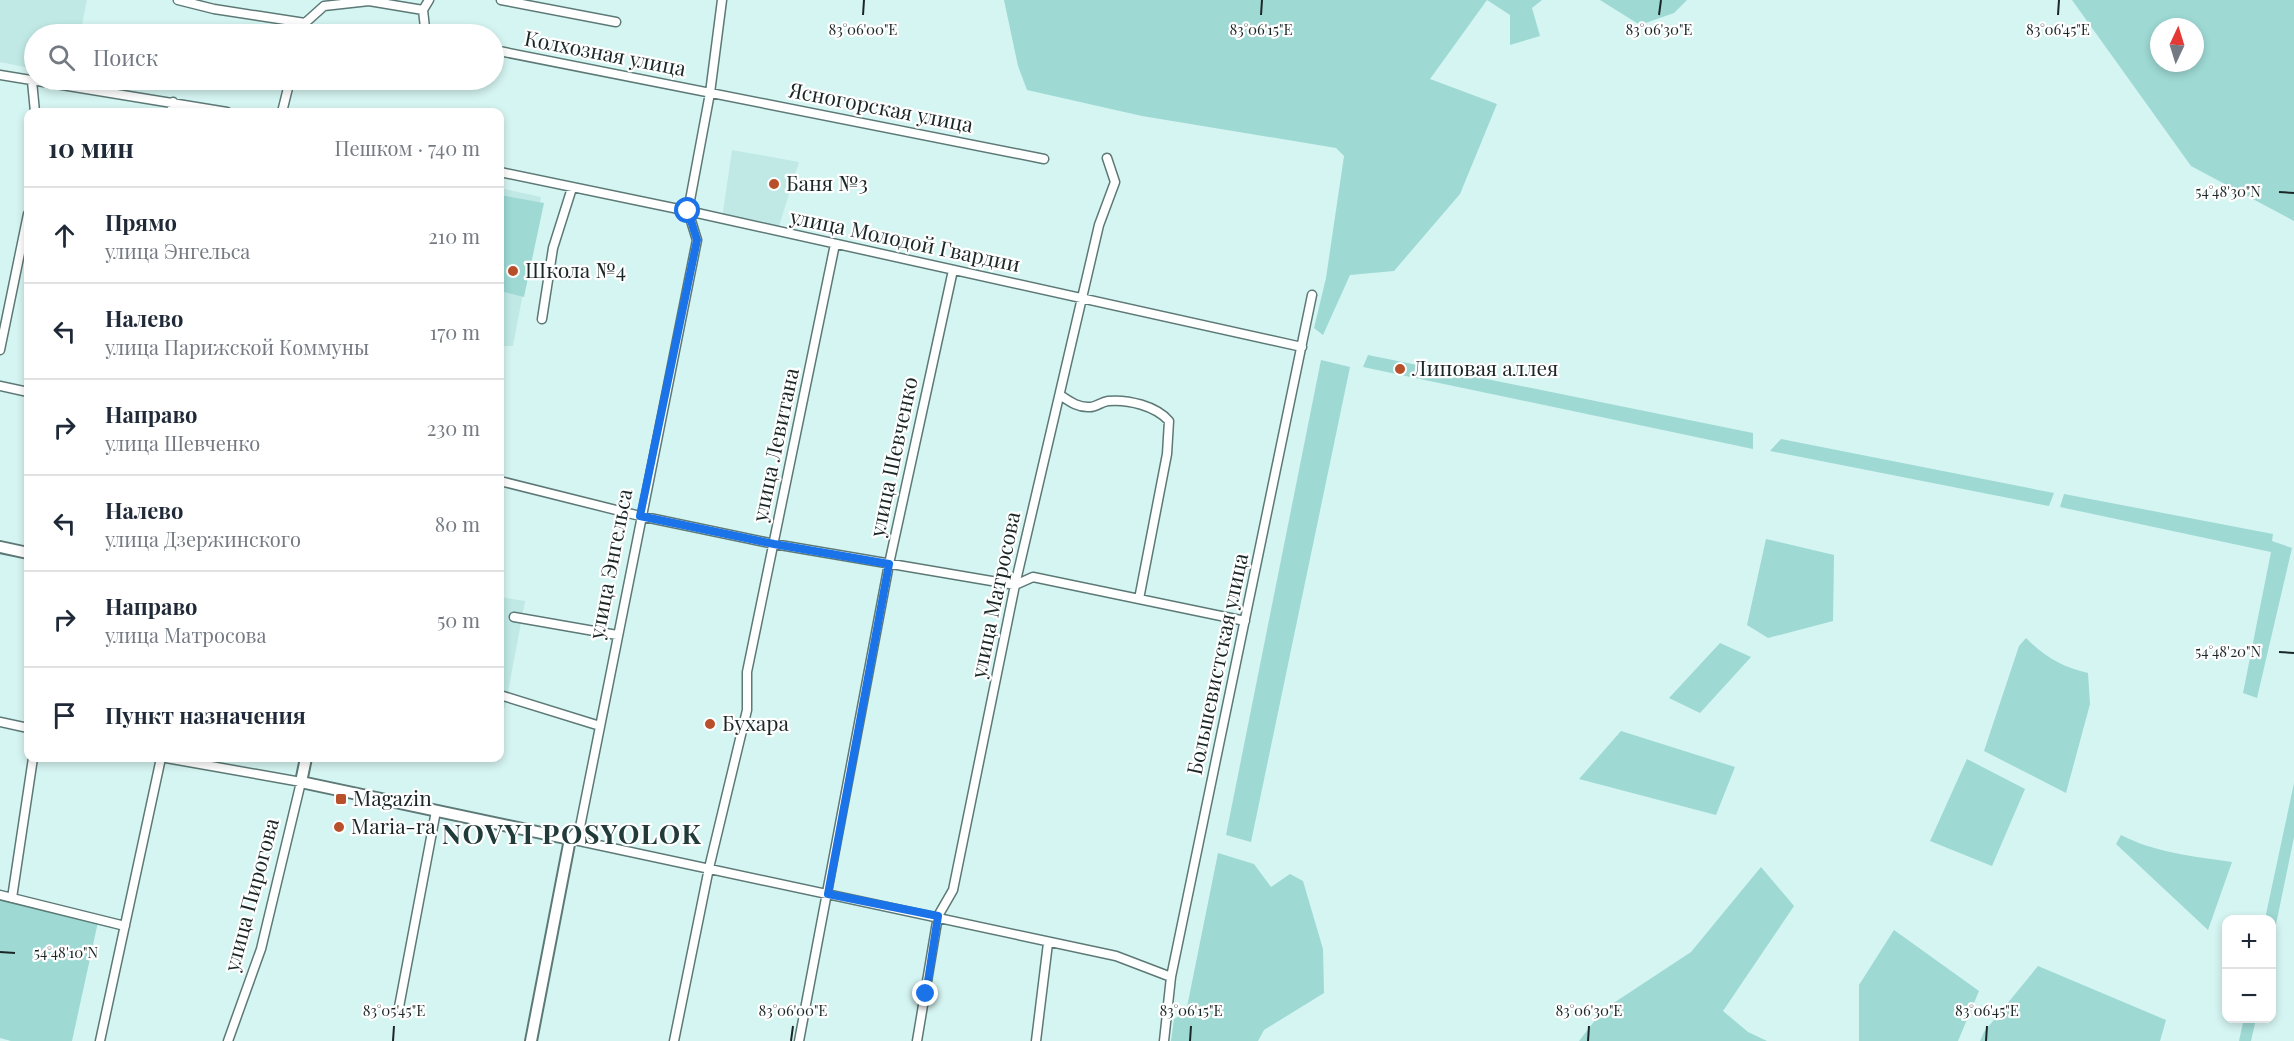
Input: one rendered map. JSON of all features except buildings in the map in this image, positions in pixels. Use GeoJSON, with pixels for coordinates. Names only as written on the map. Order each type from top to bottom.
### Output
{"type":"FeatureCollection","features":[{"type":"Feature","properties":{"kind":"street"},"geometry":{"type":"LineString","coordinates":[[178,0],[214,9],[305,23],[324,6],[369,1],[423,10]]}},
{"type":"Feature","properties":{"kind":"street"},"geometry":{"type":"LineString","coordinates":[[425,24],[423,10],[429,0]]}},
{"type":"Feature","properties":{"kind":"street"},"geometry":{"type":"LineString","coordinates":[[501,0],[616,22]]}},
{"type":"Feature","properties":{"kind":"street","name":"улица Энгельса"},"geometry":{"type":"LineString","coordinates":[[531,1041],[570,839],[580,827],[640,516],[697,240],[688,211],[710,93],[722,0]]}},
{"type":"Feature","properties":{"kind":"street","name":"Колхозная улица"},"geometry":{"type":"LineString","coordinates":[[504,52],[710,93]]}},
{"type":"Feature","properties":{"kind":"street"},"geometry":{"type":"LineString","coordinates":[[0,75],[24,80]]}},
{"type":"Feature","properties":{"kind":"street"},"geometry":{"type":"LineString","coordinates":[[33,90],[35,108]]}},
{"type":"Feature","properties":{"kind":"street"},"geometry":{"type":"LineString","coordinates":[[92,90],[205,108]]}},
{"type":"Feature","properties":{"kind":"street"},"geometry":{"type":"LineString","coordinates":[[283,108],[288,90]]}},
{"type":"Feature","properties":{"kind":"street","name":"Ясногорская улица"},"geometry":{"type":"LineString","coordinates":[[710,93],[1044,159]]}},
{"type":"Feature","properties":{"kind":"street"},"geometry":{"type":"LineString","coordinates":[[172,108],[173,102]]}},
{"type":"Feature","properties":{"kind":"street","name":"улица Матросова"},"geometry":{"type":"LineString","coordinates":[[917,1041],[938,916],[953,890],[1015,585],[1105,201],[1114,182],[1107,158]]}},
{"type":"Feature","properties":{"kind":"street","name":"улица Молодой Гвардии"},"geometry":{"type":"LineString","coordinates":[[504,173],[688,211],[1302,347]]}},
{"type":"Feature","properties":{"kind":"street"},"geometry":{"type":"LineString","coordinates":[[542,319],[553,248],[572,188]]}},
{"type":"Feature","properties":{"kind":"street"},"geometry":{"type":"LineString","coordinates":[[0,350],[24,233]]}},
{"type":"Feature","properties":{"kind":"street","name":"улица Левитана"},"geometry":{"type":"LineString","coordinates":[[674,1041],[709,868],[747,710],[747,672],[836,244]]}},
{"type":"Feature","properties":{"kind":"street","name":"улица Шевченко"},"geometry":{"type":"LineString","coordinates":[[799,1041],[889,564],[953,270]]}},
{"type":"Feature","properties":{"kind":"street","name":"Большевистская улица"},"geometry":{"type":"LineString","coordinates":[[1164,1041],[1171,977],[1312,295]]}},
{"type":"Feature","properties":{"kind":"street"},"geometry":{"type":"LineString","coordinates":[[0,386],[24,391]]}},
{"type":"Feature","properties":{"kind":"street"},"geometry":{"type":"LineString","coordinates":[[1060,395],[1079,406],[1092,408],[1105,401],[1121,400],[1161,412],[1169,421],[1170,434],[1166,466],[1139,599]]}},
{"type":"Feature","properties":{"kind":"street"},"geometry":{"type":"LineString","coordinates":[[504,483],[640,516],[774,544],[1015,585],[1033,577],[1245,621]]}},
{"type":"Feature","properties":{"kind":"street"},"geometry":{"type":"LineString","coordinates":[[0,547],[24,552]]}},
{"type":"Feature","properties":{"kind":"street"},"geometry":{"type":"LineString","coordinates":[[514,617],[617,635]]}},
{"type":"Feature","properties":{"kind":"street"},"geometry":{"type":"LineString","coordinates":[[504,696],[600,726]]}},
{"type":"Feature","properties":{"kind":"street"},"geometry":{"type":"LineString","coordinates":[[0,722],[24,727]]}},
{"type":"Feature","properties":{"kind":"street"},"geometry":{"type":"LineString","coordinates":[[12,898],[32,762]]}},
{"type":"Feature","properties":{"kind":"street"},"geometry":{"type":"LineString","coordinates":[[100,1041],[160,762]]}},
{"type":"Feature","properties":{"kind":"street"},"geometry":{"type":"LineString","coordinates":[[188,762],[301,782],[938,916],[1048,943],[1116,956],[1171,977]]}},
{"type":"Feature","properties":{"kind":"street","name":"улица Пирогова"},"geometry":{"type":"LineString","coordinates":[[228,1041],[261,950],[305,762]]}},
{"type":"Feature","properties":{"kind":"street"},"geometry":{"type":"LineString","coordinates":[[399,1007],[436,811]]}},
{"type":"Feature","properties":{"kind":"street"},"geometry":{"type":"LineString","coordinates":[[0,896],[124,926]]}},
{"type":"Feature","properties":{"kind":"street"},"geometry":{"type":"LineString","coordinates":[[1036,1041],[1048,943]]}},
{"type":"Feature","properties":{"kind":"shaded area"},"geometry":{"type":"Polygon","coordinates":[[[0,0],[87,0],[82,24],[24,24],[24,67],[0,62],[0,0]]]}},
{"type":"Feature","properties":{"kind":"shaded area"},"geometry":{"type":"Polygon","coordinates":[[[1004,0],[1487,0],[1430,79],[1497,104],[1460,194],[1394,271],[1350,275],[1323,335],[1314,328],[1326,278],[1344,156],[1336,148],[1142,116],[1027,90],[1018,66],[1004,0]]]}},
{"type":"Feature","properties":{"kind":"shaded area"},"geometry":{"type":"Polygon","coordinates":[[[1487,0],[1542,0],[1532,8],[1540,36],[1510,45],[1510,15],[1487,0]]]}},
{"type":"Feature","properties":{"kind":"shaded area"},"geometry":{"type":"Polygon","coordinates":[[[1600,0],[1687,0],[1674,13],[1640,25],[1600,0]]]}},
{"type":"Feature","properties":{"kind":"shaded area"},"geometry":{"type":"Polygon","coordinates":[[[2072,0],[2294,0],[2294,221],[2191,166],[2072,0]]]}},
{"type":"Feature","properties":{"kind":"shaded area"},"geometry":{"type":"Polygon","coordinates":[[[732,150],[799,162],[779,226],[722,219],[732,150]]]}},
{"type":"Feature","properties":{"kind":"shaded area","name":"Школа №4"},"geometry":{"type":"Polygon","coordinates":[[[504,189],[541,197],[513,346],[504,346],[504,189]]]}},
{"type":"Feature","properties":{"kind":"shaded area","name":"Школа №4"},"geometry":{"type":"Polygon","coordinates":[[[504,196],[544,203],[524,297],[504,292],[504,196]]]}},
{"type":"Feature","properties":{"kind":"shaded area"},"geometry":{"type":"Polygon","coordinates":[[[1368,355],[1753,433],[1753,449],[1363,367],[1368,355]]]}},
{"type":"Feature","properties":{"kind":"shaded area"},"geometry":{"type":"Polygon","coordinates":[[[1321,360],[1350,367],[1251,842],[1226,835],[1321,360]]]}},
{"type":"Feature","properties":{"kind":"shaded area"},"geometry":{"type":"Polygon","coordinates":[[[1781,439],[2054,493],[2049,506],[1770,451],[1781,439]]]}},
{"type":"Feature","properties":{"kind":"shaded area"},"geometry":{"type":"Polygon","coordinates":[[[2064,494],[2273,534],[2272,541],[2292,548],[2257,698],[2243,693],[2271,552],[2060,507],[2064,494]]]}},
{"type":"Feature","properties":{"kind":"shaded area"},"geometry":{"type":"Polygon","coordinates":[[[1766,539],[1834,555],[1833,621],[1768,638],[1747,625],[1766,539]]]}},
{"type":"Feature","properties":{"kind":"shaded area"},"geometry":{"type":"Polygon","coordinates":[[[504,598],[525,601],[504,708],[504,598]]]}},
{"type":"Feature","properties":{"kind":"shaded area"},"geometry":{"type":"Polygon","coordinates":[[[2026,638],[2054,660],[2088,673],[2090,704],[2066,793],[1984,751],[2019,646],[2026,638]]]}},
{"type":"Feature","properties":{"kind":"shaded area"},"geometry":{"type":"Polygon","coordinates":[[[1720,643],[1751,657],[1700,713],[1669,698],[1720,643]]]}},
{"type":"Feature","properties":{"kind":"shaded area"},"geometry":{"type":"Polygon","coordinates":[[[1621,731],[1735,767],[1716,815],[1579,779],[1621,731]]]}},
{"type":"Feature","properties":{"kind":"shaded area"},"geometry":{"type":"Polygon","coordinates":[[[1967,759],[2025,789],[1992,866],[1930,841],[1967,759]]]}},
{"type":"Feature","properties":{"kind":"shaded area"},"geometry":{"type":"Polygon","coordinates":[[[2294,783],[2294,837],[2276,925],[2276,915],[2266,915],[2294,783]]]}},
{"type":"Feature","properties":{"kind":"shaded area"},"geometry":{"type":"Polygon","coordinates":[[[2121,835],[2161,850],[2232,862],[2208,930],[2116,844],[2121,835]]]}},
{"type":"Feature","properties":{"kind":"shaded area"},"geometry":{"type":"Polygon","coordinates":[[[1218,853],[1254,864],[1271,887],[1290,874],[1303,881],[1323,949],[1324,993],[1264,1030],[1258,1041],[1171,1041],[1174,1019],[1186,1012],[1218,853]]]}},
{"type":"Feature","properties":{"kind":"shaded area"},"geometry":{"type":"Polygon","coordinates":[[[1761,867],[1794,906],[1723,1011],[1748,1032],[1767,1041],[1579,1041],[1603,1010],[1691,952],[1761,867]]]}},
{"type":"Feature","properties":{"kind":"shaded area"},"geometry":{"type":"Polygon","coordinates":[[[0,898],[98,922],[72,1041],[11,1041],[0,1038],[0,898]]]}},
{"type":"Feature","properties":{"kind":"shaded area"},"geometry":{"type":"Polygon","coordinates":[[[1894,930],[1979,991],[1958,1041],[1859,1041],[1859,985],[1894,930]]]}},
{"type":"Feature","properties":{"kind":"shaded area"},"geometry":{"type":"Polygon","coordinates":[[[2038,966],[2166,1020],[2160,1041],[1980,1041],[1984,1032],[2038,966]]]}},
{"type":"Feature","properties":{"kind":"shaded area"},"geometry":{"type":"Polygon","coordinates":[[[2243,1023],[2255,1023],[2251,1041],[2239,1041],[2243,1023]]]}},
{"type":"Feature","properties":{"kind":"place","name":"Баня №3"},"geometry":{"type":"Point","coordinates":[774,184]}},
{"type":"Feature","properties":{"kind":"place","name":"Школа №4"},"geometry":{"type":"Point","coordinates":[513,271]}},
{"type":"Feature","properties":{"kind":"place","name":"Липовая аллея"},"geometry":{"type":"Point","coordinates":[1400,369]}},
{"type":"Feature","properties":{"kind":"place","name":"Бухара"},"geometry":{"type":"Point","coordinates":[710,724]}},
{"type":"Feature","properties":{"kind":"place","name":"Magazin"},"geometry":{"type":"Point","coordinates":[341,799]}},
{"type":"Feature","properties":{"kind":"place","name":"Maria-ra"},"geometry":{"type":"Point","coordinates":[339,827]}},
{"type":"Feature","properties":{"kind":"district","name":"NOVYI POSYOLOK"},"geometry":{"type":"Point","coordinates":[572,835]}},
{"type":"Feature","properties":{"kind":"route"},"geometry":{"type":"LineString","coordinates":[[688,211],[697,240],[640,516],[774,544],[889,564],[828,894],[938,916],[926,994]]}}]}
